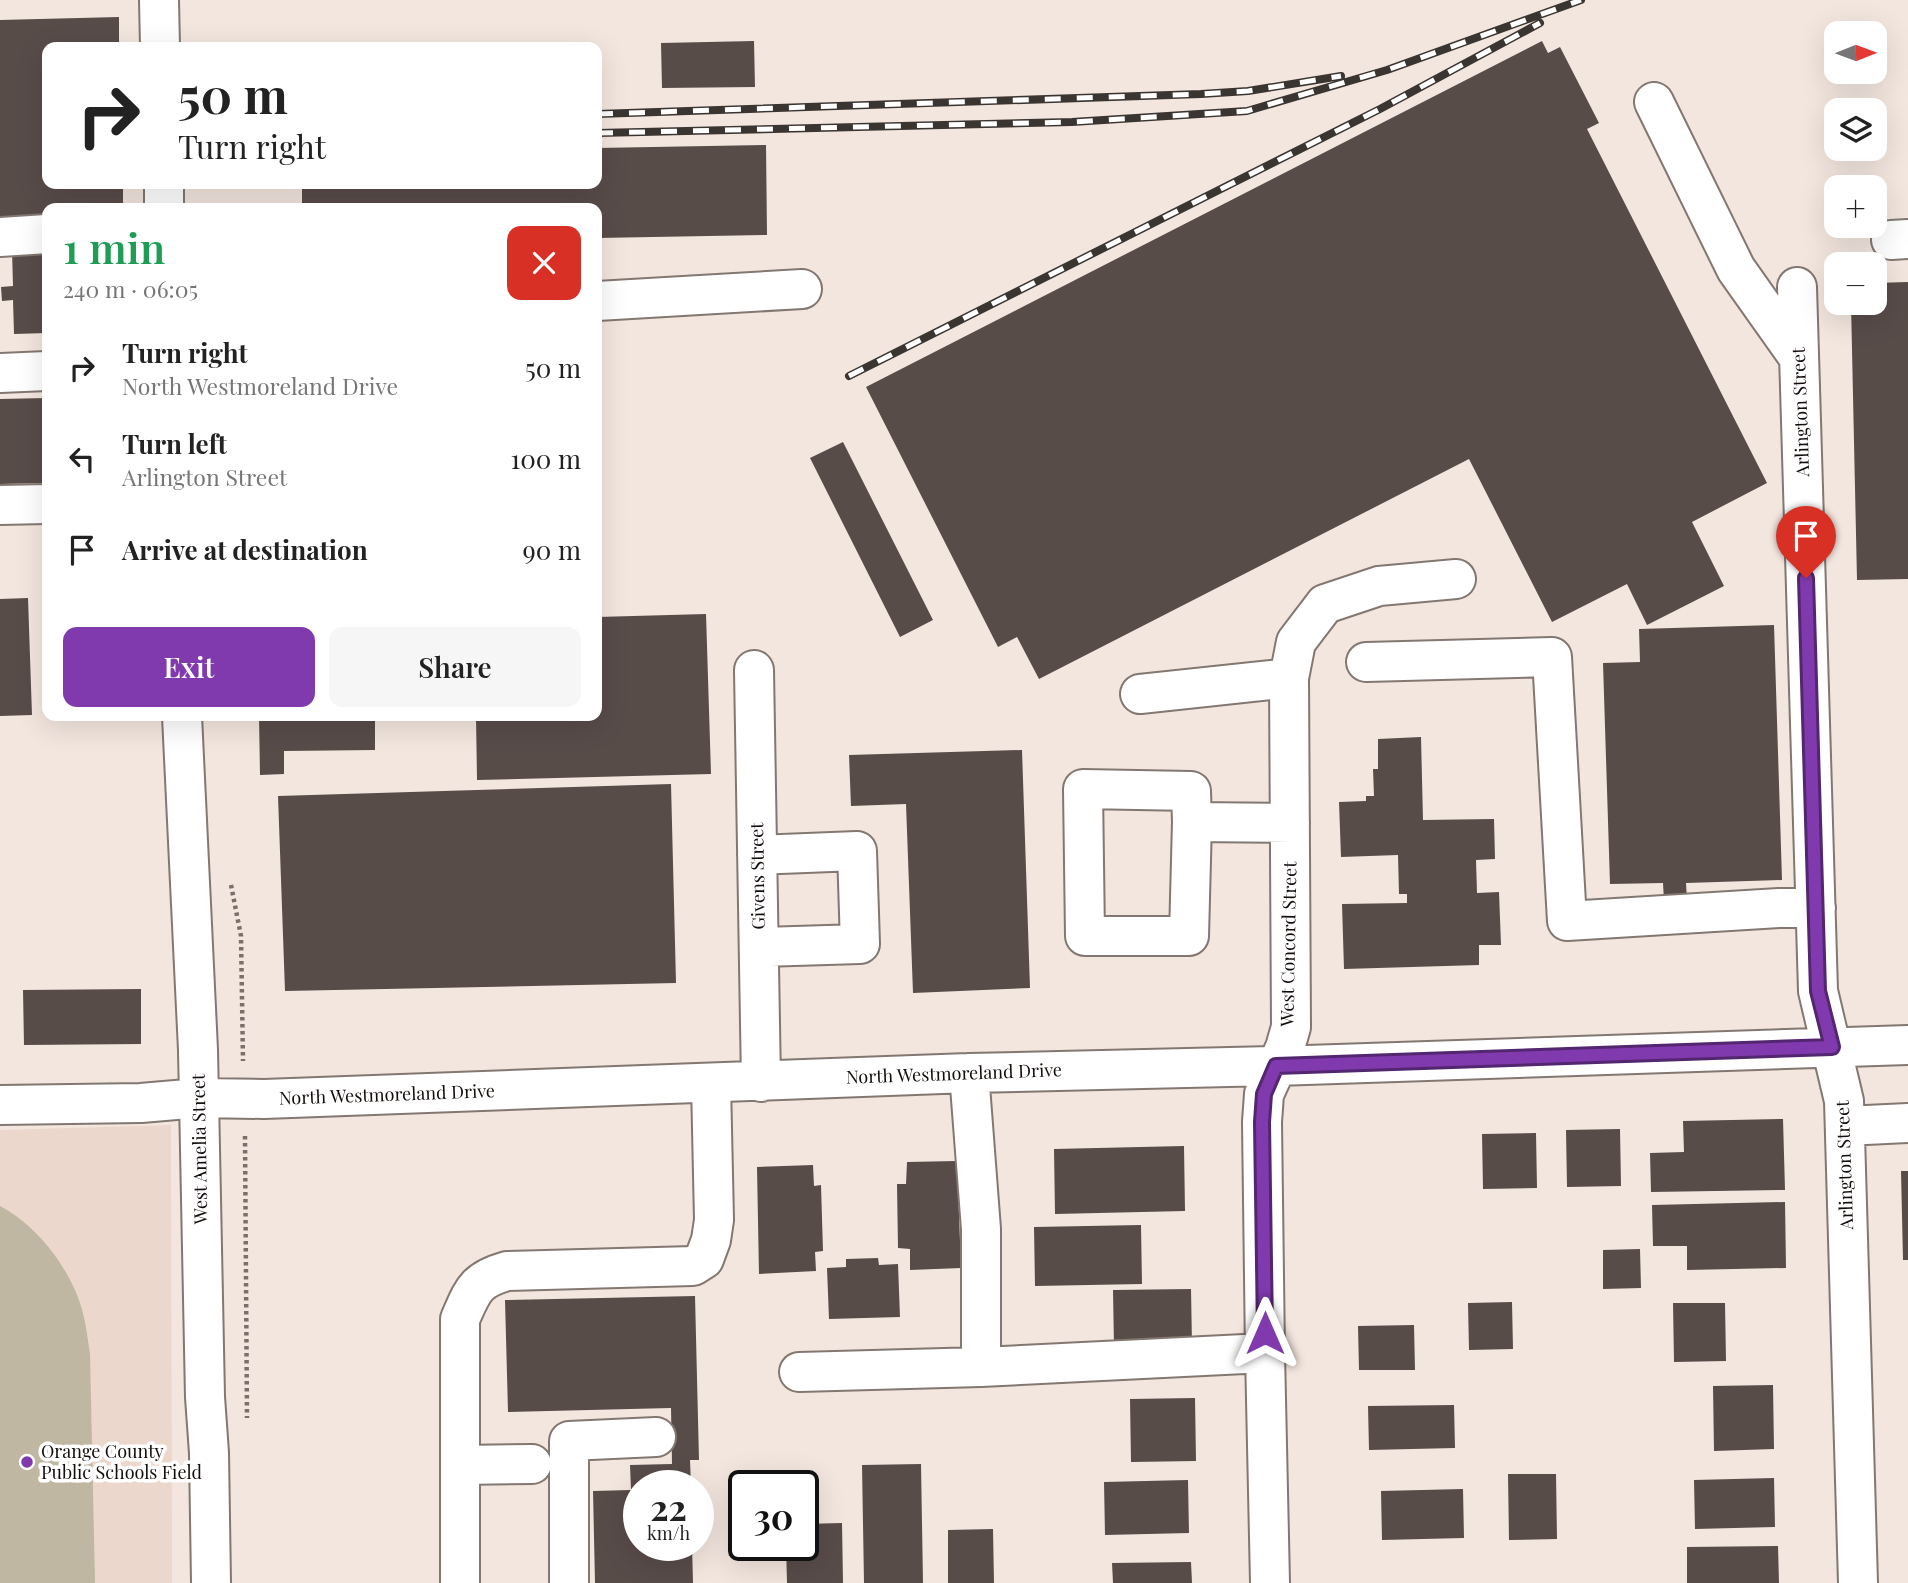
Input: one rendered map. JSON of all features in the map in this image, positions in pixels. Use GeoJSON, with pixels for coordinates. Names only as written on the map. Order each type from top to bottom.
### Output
{"type":"FeatureCollection","features":[{"type":"Feature","properties":{"kind":"street"},"geometry":{"type":"LineString","coordinates":[[159,0],[160,42]]}},
{"type":"Feature","properties":{"kind":"street"},"geometry":{"type":"LineString","coordinates":[[1654,102],[1737,269],[1799,358]]}},
{"type":"Feature","properties":{"kind":"street"},"geometry":{"type":"LineString","coordinates":[[0,237],[42,234]]}},
{"type":"Feature","properties":{"kind":"street","name":"Arlington Street"},"geometry":{"type":"LineString","coordinates":[[1797,287],[1818,991],[1844,1101],[1858,1583]]}},
{"type":"Feature","properties":{"kind":"street"},"geometry":{"type":"LineString","coordinates":[[602,301],[802,289]]}},
{"type":"Feature","properties":{"kind":"street"},"geometry":{"type":"LineString","coordinates":[[0,373],[42,371]]}},
{"type":"Feature","properties":{"kind":"street"},"geometry":{"type":"LineString","coordinates":[[0,505],[42,504]]}},
{"type":"Feature","properties":{"kind":"street","name":"West Concord Street"},"geometry":{"type":"LineString","coordinates":[[1270,1583],[1262,1122],[1264,1094],[1285,1048],[1291,1027],[1289,678],[1296,642],[1325,604],[1379,586],[1456,579]]}},
{"type":"Feature","properties":{"kind":"street"},"geometry":{"type":"LineString","coordinates":[[1366,662],[1552,657],[1567,921],[1816,908]]}},
{"type":"Feature","properties":{"kind":"street","name":"Givens Street"},"geometry":{"type":"LineString","coordinates":[[754,670],[761,1082]]}},
{"type":"Feature","properties":{"kind":"street"},"geometry":{"type":"LineString","coordinates":[[1140,694],[1289,678]]}},
{"type":"Feature","properties":{"kind":"street","name":"West Amelia Street"},"geometry":{"type":"LineString","coordinates":[[182,721],[199,1098],[211,1583]]}},
{"type":"Feature","properties":{"kind":"street"},"geometry":{"type":"LineString","coordinates":[[1083,789],[1191,791],[1192,822],[1189,936],[1085,936],[1083,789]]}},
{"type":"Feature","properties":{"kind":"street"},"geometry":{"type":"LineString","coordinates":[[1192,822],[1290,823]]}},
{"type":"Feature","properties":{"kind":"street"},"geometry":{"type":"LineString","coordinates":[[757,855],[857,851],[860,944],[759,947]]}},
{"type":"Feature","properties":{"kind":"street","name":"North Westmoreland Drive"},"geometry":{"type":"LineString","coordinates":[[0,1105],[199,1098],[264,1099],[969,1073],[1276,1066],[1908,1045]]}},
{"type":"Feature","properties":{"kind":"street"},"geometry":{"type":"LineString","coordinates":[[969,1073],[981,1229],[981,1367]]}},
{"type":"Feature","properties":{"kind":"street"},"geometry":{"type":"LineString","coordinates":[[460,1583],[460,1319],[473,1291],[489,1276],[508,1271],[693,1266],[704,1259],[714,1220],[711,1083]]}},
{"type":"Feature","properties":{"kind":"street"},"geometry":{"type":"LineString","coordinates":[[1845,1126],[1908,1123]]}},
{"type":"Feature","properties":{"kind":"street"},"geometry":{"type":"LineString","coordinates":[[799,1372],[981,1367],[1265,1353]]}},
{"type":"Feature","properties":{"kind":"street"},"geometry":{"type":"LineString","coordinates":[[569,1583],[569,1441],[656,1437]]}},
{"type":"Feature","properties":{"kind":"street"},"geometry":{"type":"LineString","coordinates":[[460,1465],[532,1464]]}},
{"type":"Feature","properties":{"kind":"shaded area"},"geometry":{"type":"Polygon","coordinates":[[[171,1125],[172,1583],[0,1583],[0,1130],[171,1125]]]}},
{"type":"Feature","properties":{"kind":"shaded area"},"geometry":{"type":"Polygon","coordinates":[[[0,1206],[24,1223],[46,1244],[71,1282],[84,1317],[90,1354],[95,1583],[0,1583],[0,1206]]]}},
{"type":"Feature","properties":{"kind":"building"},"geometry":{"type":"Polygon","coordinates":[[[119,17],[119,42],[42,42],[42,189],[123,189],[123,203],[42,203],[42,217],[0,218],[0,20],[119,17]]]}},
{"type":"Feature","properties":{"kind":"building"},"geometry":{"type":"Polygon","coordinates":[[[754,41],[755,87],[662,88],[661,43],[754,41]]]}},
{"type":"Feature","properties":{"kind":"building"},"geometry":{"type":"Polygon","coordinates":[[[1542,41],[1548,53],[1560,47],[1599,123],[1587,129],[1767,483],[1692,522],[1724,586],[1647,625],[1627,584],[1552,622],[1469,459],[1039,679],[1017,637],[998,647],[866,387],[1542,41]]]}},
{"type":"Feature","properties":{"kind":"building"},"geometry":{"type":"Polygon","coordinates":[[[766,145],[767,235],[602,238],[602,203],[302,203],[302,189],[602,189],[602,148],[766,145]]]}},
{"type":"Feature","properties":{"kind":"building"},"geometry":{"type":"Polygon","coordinates":[[[42,249],[42,333],[14,334],[13,300],[2,301],[1,287],[13,286],[12,250],[42,249]]]}},
{"type":"Feature","properties":{"kind":"building"},"geometry":{"type":"Polygon","coordinates":[[[1908,282],[1908,579],[1857,580],[1851,315],[1887,315],[1887,283],[1908,282]]]}},
{"type":"Feature","properties":{"kind":"building"},"geometry":{"type":"Polygon","coordinates":[[[42,398],[42,483],[0,484],[0,399],[42,398]]]}},
{"type":"Feature","properties":{"kind":"building"},"geometry":{"type":"Polygon","coordinates":[[[843,442],[933,620],[900,637],[810,458],[843,442]]]}},
{"type":"Feature","properties":{"kind":"building"},"geometry":{"type":"Polygon","coordinates":[[[28,598],[32,715],[0,716],[0,599],[28,598]]]}},
{"type":"Feature","properties":{"kind":"building"},"geometry":{"type":"Polygon","coordinates":[[[706,614],[711,774],[477,780],[476,721],[602,721],[602,617],[706,614]]]}},
{"type":"Feature","properties":{"kind":"building"},"geometry":{"type":"Polygon","coordinates":[[[1774,625],[1782,880],[1686,883],[1687,900],[1664,901],[1663,883],[1610,884],[1603,663],[1640,662],[1639,629],[1774,625]]]}},
{"type":"Feature","properties":{"kind":"building"},"geometry":{"type":"Polygon","coordinates":[[[259,721],[375,721],[375,750],[284,751],[284,774],[260,775],[259,721]]]}},
{"type":"Feature","properties":{"kind":"building"},"geometry":{"type":"Polygon","coordinates":[[[1421,737],[1423,820],[1494,819],[1495,859],[1476,860],[1477,893],[1499,892],[1501,945],[1479,945],[1479,965],[1344,969],[1342,904],[1407,903],[1407,894],[1399,894],[1398,855],[1341,857],[1339,802],[1366,801],[1366,796],[1374,796],[1373,769],[1378,769],[1378,739],[1421,737]]]}},
{"type":"Feature","properties":{"kind":"building"},"geometry":{"type":"Polygon","coordinates":[[[1022,750],[1030,988],[913,993],[906,804],[851,806],[849,755],[1022,750]]]}},
{"type":"Feature","properties":{"kind":"building"},"geometry":{"type":"Polygon","coordinates":[[[671,784],[676,983],[285,991],[278,796],[671,784]]]}},
{"type":"Feature","properties":{"kind":"building"},"geometry":{"type":"Polygon","coordinates":[[[141,989],[141,1044],[24,1045],[23,990],[141,989]]]}},
{"type":"Feature","properties":{"kind":"building"},"geometry":{"type":"Polygon","coordinates":[[[1783,1119],[1785,1190],[1651,1192],[1650,1153],[1684,1152],[1683,1121],[1783,1119]]]}},
{"type":"Feature","properties":{"kind":"building"},"geometry":{"type":"Polygon","coordinates":[[[1620,1129],[1621,1186],[1567,1187],[1566,1130],[1620,1129]]]}},
{"type":"Feature","properties":{"kind":"building"},"geometry":{"type":"Polygon","coordinates":[[[1536,1133],[1537,1188],[1483,1189],[1482,1134],[1536,1133]]]}},
{"type":"Feature","properties":{"kind":"building"},"geometry":{"type":"Polygon","coordinates":[[[1184,1146],[1185,1211],[1055,1214],[1054,1149],[1184,1146]]]}},
{"type":"Feature","properties":{"kind":"building"},"geometry":{"type":"Polygon","coordinates":[[[957,1161],[961,1268],[910,1270],[910,1249],[898,1248],[897,1184],[906,1184],[907,1162],[957,1161]]]}},
{"type":"Feature","properties":{"kind":"building"},"geometry":{"type":"Polygon","coordinates":[[[813,1165],[814,1186],[821,1185],[823,1251],[815,1252],[816,1271],[759,1274],[757,1167],[813,1165]]]}},
{"type":"Feature","properties":{"kind":"building"},"geometry":{"type":"Polygon","coordinates":[[[1901,1171],[1908,1171],[1908,1260],[1903,1260],[1901,1171]]]}},
{"type":"Feature","properties":{"kind":"building"},"geometry":{"type":"Polygon","coordinates":[[[1785,1202],[1786,1268],[1687,1270],[1687,1246],[1653,1246],[1652,1205],[1785,1202]]]}},
{"type":"Feature","properties":{"kind":"building"},"geometry":{"type":"Polygon","coordinates":[[[1141,1225],[1142,1284],[1035,1286],[1034,1227],[1141,1225]]]}},
{"type":"Feature","properties":{"kind":"building"},"geometry":{"type":"Polygon","coordinates":[[[1640,1249],[1641,1288],[1603,1289],[1603,1250],[1640,1249]]]}},
{"type":"Feature","properties":{"kind":"building"},"geometry":{"type":"Polygon","coordinates":[[[878,1258],[879,1265],[898,1264],[900,1317],[829,1319],[827,1268],[846,1267],[846,1259],[878,1258]]]}},
{"type":"Feature","properties":{"kind":"building"},"geometry":{"type":"Polygon","coordinates":[[[1191,1289],[1192,1346],[1114,1347],[1113,1290],[1191,1289]]]}},
{"type":"Feature","properties":{"kind":"building"},"geometry":{"type":"Polygon","coordinates":[[[695,1296],[699,1460],[690,1460],[690,1470],[630,1470],[630,1465],[672,1464],[671,1408],[508,1412],[505,1300],[695,1296]]]}},
{"type":"Feature","properties":{"kind":"building"},"geometry":{"type":"Polygon","coordinates":[[[1512,1302],[1513,1349],[1469,1350],[1468,1303],[1512,1302]]]}},
{"type":"Feature","properties":{"kind":"building"},"geometry":{"type":"Polygon","coordinates":[[[1673,1303],[1725,1303],[1726,1361],[1674,1362],[1673,1303]]]}},
{"type":"Feature","properties":{"kind":"building"},"geometry":{"type":"Polygon","coordinates":[[[1414,1325],[1415,1370],[1359,1370],[1358,1326],[1414,1325]]]}},
{"type":"Feature","properties":{"kind":"building"},"geometry":{"type":"Polygon","coordinates":[[[1773,1385],[1774,1449],[1714,1451],[1713,1386],[1773,1385]]]}},
{"type":"Feature","properties":{"kind":"building"},"geometry":{"type":"Polygon","coordinates":[[[1195,1398],[1196,1461],[1131,1462],[1130,1399],[1195,1398]]]}},
{"type":"Feature","properties":{"kind":"building"},"geometry":{"type":"Polygon","coordinates":[[[1454,1405],[1455,1448],[1369,1450],[1368,1406],[1454,1405]]]}},
{"type":"Feature","properties":{"kind":"building"},"geometry":{"type":"Polygon","coordinates":[[[921,1464],[923,1583],[864,1583],[862,1465],[921,1464]]]}},
{"type":"Feature","properties":{"kind":"building"},"geometry":{"type":"Polygon","coordinates":[[[1508,1474],[1556,1474],[1557,1539],[1509,1540],[1508,1474]]]}},
{"type":"Feature","properties":{"kind":"building"},"geometry":{"type":"Polygon","coordinates":[[[1774,1478],[1775,1527],[1695,1529],[1694,1480],[1774,1478]]]}},
{"type":"Feature","properties":{"kind":"building"},"geometry":{"type":"Polygon","coordinates":[[[1188,1480],[1189,1533],[1105,1535],[1104,1482],[1188,1480]]]}},
{"type":"Feature","properties":{"kind":"building"},"geometry":{"type":"Polygon","coordinates":[[[1463,1489],[1464,1538],[1382,1540],[1381,1491],[1463,1489]]]}},
{"type":"Feature","properties":{"kind":"building"},"geometry":{"type":"Polygon","coordinates":[[[623,1490],[623,1561],[692,1561],[693,1583],[595,1583],[593,1491],[623,1490]]]}},
{"type":"Feature","properties":{"kind":"building"},"geometry":{"type":"Polygon","coordinates":[[[842,1523],[843,1583],[787,1583],[786,1561],[819,1561],[819,1524],[842,1523]]]}},
{"type":"Feature","properties":{"kind":"building"},"geometry":{"type":"Polygon","coordinates":[[[993,1529],[994,1583],[948,1583],[948,1530],[993,1529]]]}},
{"type":"Feature","properties":{"kind":"building"},"geometry":{"type":"Polygon","coordinates":[[[1778,1546],[1779,1583],[1687,1583],[1687,1547],[1778,1546]]]}},
{"type":"Feature","properties":{"kind":"building"},"geometry":{"type":"Polygon","coordinates":[[[1191,1562],[1192,1583],[1113,1583],[1112,1563],[1191,1562]]]}},
{"type":"Feature","properties":{"kind":"railway"},"geometry":{"type":"LineString","coordinates":[[602,133],[1072,122],[1247,111],[1387,70],[1581,0]]}},
{"type":"Feature","properties":{"kind":"railway"},"geometry":{"type":"LineString","coordinates":[[849,376],[1380,109],[1540,23]]}},
{"type":"Feature","properties":{"kind":"railway"},"geometry":{"type":"LineString","coordinates":[[602,114],[1201,94],[1248,91],[1341,76]]}},
{"type":"Feature","properties":{"kind":"place","name":"Orange County Public Schools Field"},"geometry":{"type":"Point","coordinates":[27,1462]}},
{"type":"Feature","properties":{"kind":"route"},"geometry":{"type":"LineString","coordinates":[[1265,1333],[1262,1122],[1264,1094],[1276,1066],[1832,1047],[1818,991],[1806,578]]}}]}
